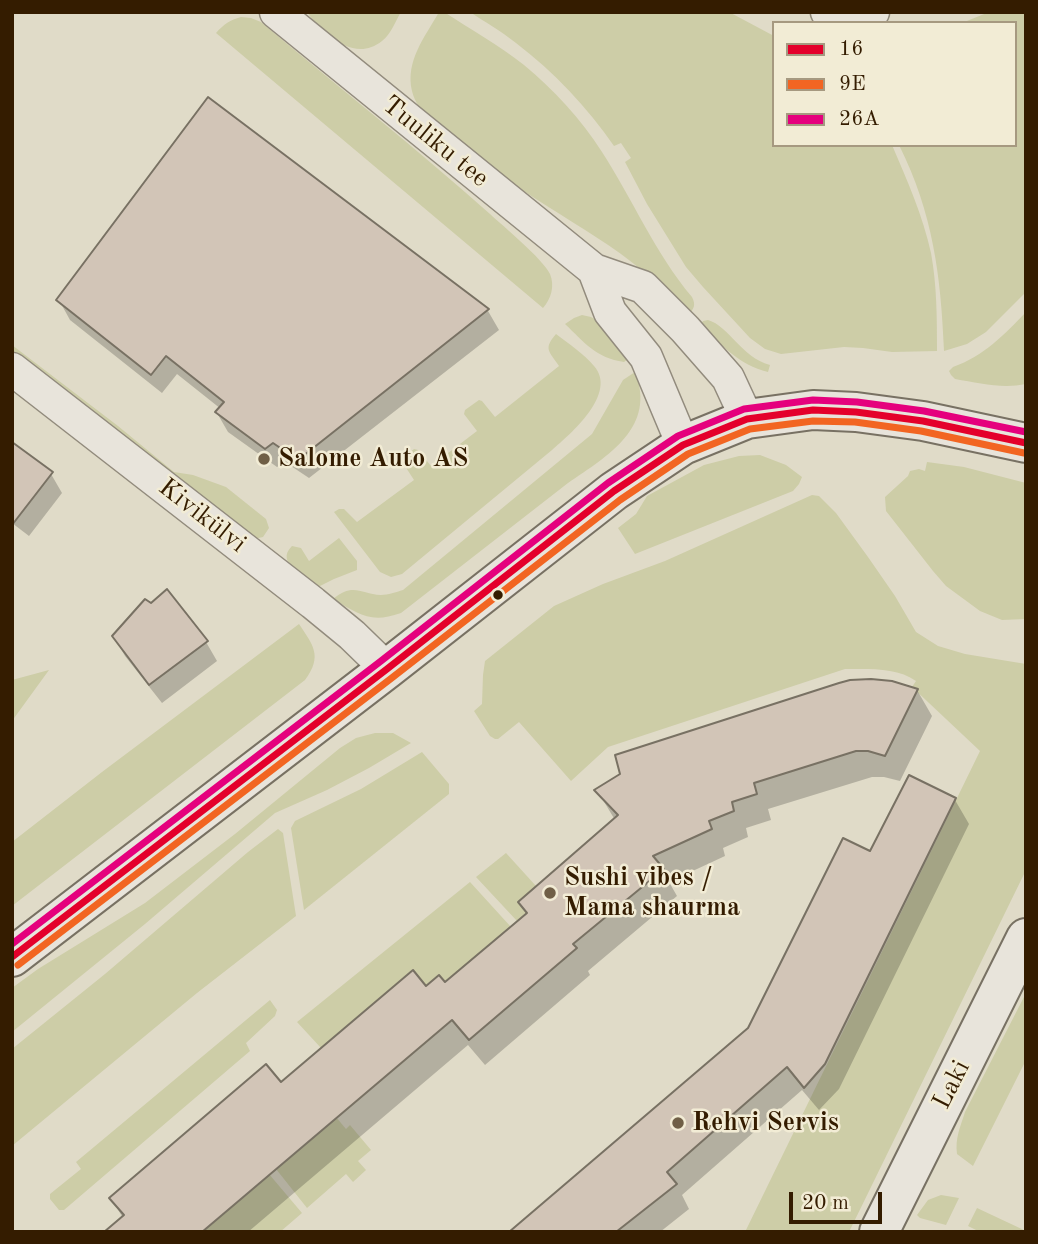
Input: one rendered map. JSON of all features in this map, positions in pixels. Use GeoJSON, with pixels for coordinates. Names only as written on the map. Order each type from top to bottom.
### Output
{"type":"FeatureCollection","features":[{"type":"Feature","properties":{"kind":"main road"},"geometry":{"type":"LineString","coordinates":[[12,957],[614,491],[683,445],[747,419],[813,410],[856,412],[923,421],[1026,443]]}},
{"type":"Feature","properties":{"kind":"main road","name":"Laki"},"geometry":{"type":"LineString","coordinates":[[879,1232],[1026,938]]}},
{"type":"Feature","properties":{"kind":"street","name":"Tuuliku tee"},"geometry":{"type":"LineString","coordinates":[[276,12],[594,270],[643,287],[728,378],[747,419]]}},
{"type":"Feature","properties":{"kind":"street"},"geometry":{"type":"LineString","coordinates":[[827,12],[844,21]]}},
{"type":"Feature","properties":{"kind":"street"},"geometry":{"type":"LineString","coordinates":[[849,21],[873,12]]}},
{"type":"Feature","properties":{"kind":"street"},"geometry":{"type":"LineString","coordinates":[[594,270],[610,312],[646,357],[683,445]]}},
{"type":"Feature","properties":{"kind":"street","name":"Kivikülvi"},"geometry":{"type":"LineString","coordinates":[[12,369],[313,603],[387,669]]}},
{"type":"Feature","properties":{"kind":"green space"},"geometry":{"type":"Polygon","coordinates":[[[307,12],[401,12],[382,41],[361,49],[351,48],[331,37],[307,12]]]}},
{"type":"Feature","properties":{"kind":"green space"},"geometry":{"type":"Polygon","coordinates":[[[439,12],[444,12],[524,65],[546,84],[576,117],[602,152],[655,244],[692,297],[694,306],[689,315],[630,261],[522,190],[424,113],[412,91],[411,70],[418,50],[439,12]]]}},
{"type":"Feature","properties":{"kind":"green space"},"geometry":{"type":"Polygon","coordinates":[[[470,12],[729,12],[772,35],[772,147],[893,147],[928,239],[936,290],[937,351],[892,352],[844,347],[781,354],[765,349],[750,338],[686,267],[647,204],[625,162],[631,158],[621,143],[614,146],[557,78],[510,39],[470,12]]]}},
{"type":"Feature","properties":{"kind":"green space"},"geometry":{"type":"Polygon","coordinates":[[[989,12],[1026,12],[1026,292],[986,332],[967,344],[944,351],[933,245],[920,195],[900,147],[1017,147],[1017,21],[967,21],[989,12]]]}},
{"type":"Feature","properties":{"kind":"green space"},"geometry":{"type":"Polygon","coordinates":[[[241,17],[261,22],[434,165],[531,251],[546,267],[552,283],[548,301],[543,308],[216,33],[227,23],[241,17]]]}},
{"type":"Feature","properties":{"kind":"green space"},"geometry":{"type":"Polygon","coordinates":[[[1026,312],[1026,384],[990,385],[955,379],[951,375],[949,371],[953,367],[984,351],[1026,312]]]}},
{"type":"Feature","properties":{"kind":"green space"},"geometry":{"type":"Polygon","coordinates":[[[582,315],[598,321],[628,359],[624,362],[614,360],[598,353],[565,324],[582,315]]]}},
{"type":"Feature","properties":{"kind":"green space"},"geometry":{"type":"Polygon","coordinates":[[[708,320],[716,323],[751,355],[770,365],[768,372],[739,359],[723,347],[701,324],[708,320]]]}},
{"type":"Feature","properties":{"kind":"green space"},"geometry":{"type":"Polygon","coordinates":[[[556,334],[586,357],[600,377],[600,388],[589,412],[560,443],[402,574],[391,577],[380,572],[334,512],[344,509],[357,522],[414,480],[401,460],[414,449],[418,450],[431,466],[477,431],[464,414],[465,410],[479,400],[495,417],[559,366],[549,350],[556,334]]]}},
{"type":"Feature","properties":{"kind":"green space"},"geometry":{"type":"Polygon","coordinates":[[[12,345],[174,472],[193,475],[226,487],[266,519],[269,528],[263,537],[254,539],[248,535],[12,353],[12,345]]]}},
{"type":"Feature","properties":{"kind":"green space"},"geometry":{"type":"Polygon","coordinates":[[[635,372],[640,391],[639,409],[634,424],[613,451],[401,613],[381,618],[365,616],[333,599],[352,590],[381,595],[403,590],[592,434],[623,380],[635,372]]]}},
{"type":"Feature","properties":{"kind":"green space"},"geometry":{"type":"Polygon","coordinates":[[[760,455],[786,465],[802,477],[793,491],[635,554],[618,528],[636,514],[647,496],[704,465],[739,456],[760,455]]]}},
{"type":"Feature","properties":{"kind":"green space"},"geometry":{"type":"Polygon","coordinates":[[[927,462],[964,467],[1026,483],[1026,619],[1002,620],[980,611],[946,586],[886,511],[885,497],[910,471],[925,471],[927,462]]]}},
{"type":"Feature","properties":{"kind":"green space"},"geometry":{"type":"Polygon","coordinates":[[[812,495],[819,496],[836,513],[895,596],[916,632],[938,646],[965,654],[1026,664],[1026,870],[849,1232],[745,1232],[980,751],[912,687],[916,681],[900,673],[882,670],[845,669],[608,747],[571,781],[519,722],[495,739],[490,736],[474,711],[482,704],[485,661],[554,606],[665,561],[812,495]]]}},
{"type":"Feature","properties":{"kind":"green space"},"geometry":{"type":"Polygon","coordinates":[[[339,538],[357,561],[357,570],[318,587],[289,564],[287,552],[292,546],[301,548],[309,561],[339,538]]]}},
{"type":"Feature","properties":{"kind":"green space"},"geometry":{"type":"Polygon","coordinates":[[[299,624],[312,645],[315,657],[305,680],[12,906],[12,842],[299,624]]]}},
{"type":"Feature","properties":{"kind":"green space"},"geometry":{"type":"Polygon","coordinates":[[[49,670],[12,721],[12,680],[49,670]]]}},
{"type":"Feature","properties":{"kind":"green space"},"geometry":{"type":"Polygon","coordinates":[[[375,733],[393,733],[411,743],[327,790],[275,813],[145,924],[12,1032],[12,988],[145,903],[340,748],[356,738],[375,733]]]}},
{"type":"Feature","properties":{"kind":"green space"},"geometry":{"type":"Polygon","coordinates":[[[422,752],[449,784],[449,794],[304,910],[291,828],[295,821],[361,789],[422,752]]]}},
{"type":"Feature","properties":{"kind":"green space"},"geometry":{"type":"Polygon","coordinates":[[[278,829],[283,833],[296,916],[197,993],[12,1146],[12,1049],[278,829]]]}},
{"type":"Feature","properties":{"kind":"green space"},"geometry":{"type":"Polygon","coordinates":[[[506,853],[536,886],[518,902],[527,913],[517,921],[476,877],[506,853]]]}},
{"type":"Feature","properties":{"kind":"green space"},"geometry":{"type":"Polygon","coordinates":[[[470,882],[511,927],[445,982],[439,975],[426,986],[412,970],[321,1048],[297,1022],[470,882]]]}},
{"type":"Feature","properties":{"kind":"green space"},"geometry":{"type":"Polygon","coordinates":[[[1026,993],[1026,1060],[973,1166],[957,1154],[960,1128],[965,1112],[1026,993]]]}},
{"type":"Feature","properties":{"kind":"green space"},"geometry":{"type":"Polygon","coordinates":[[[270,1000],[277,1010],[275,1016],[246,1043],[250,1051],[64,1210],[59,1210],[50,1199],[50,1194],[81,1169],[76,1162],[270,1000]]]}},
{"type":"Feature","properties":{"kind":"green space"},"geometry":{"type":"Polygon","coordinates":[[[336,1117],[346,1129],[350,1125],[371,1150],[358,1161],[366,1170],[353,1182],[346,1174],[307,1208],[276,1169],[336,1117]]]}},
{"type":"Feature","properties":{"kind":"green space"},"geometry":{"type":"Polygon","coordinates":[[[269,1174],[302,1213],[280,1232],[202,1232],[269,1174]]]}},
{"type":"Feature","properties":{"kind":"green space"},"geometry":{"type":"Polygon","coordinates":[[[941,1195],[959,1198],[946,1225],[917,1215],[928,1200],[941,1195]]]}},
{"type":"Feature","properties":{"kind":"green space"},"geometry":{"type":"Polygon","coordinates":[[[977,1208],[1026,1232],[980,1232],[968,1226],[977,1208]]]}},
{"type":"Feature","properties":{"kind":"building"},"geometry":{"type":"Polygon","coordinates":[[[208,97],[489,309],[298,460],[273,443],[265,449],[215,412],[224,402],[166,356],[151,375],[56,300],[208,97]]]}},
{"type":"Feature","properties":{"kind":"building"},"geometry":{"type":"Polygon","coordinates":[[[12,442],[53,472],[12,525],[12,442]]]}},
{"type":"Feature","properties":{"kind":"building"},"geometry":{"type":"Polygon","coordinates":[[[167,589],[208,641],[149,685],[112,636],[145,599],[151,603],[167,589]]]}},
{"type":"Feature","properties":{"kind":"building"},"geometry":{"type":"Polygon","coordinates":[[[871,679],[892,681],[918,689],[885,756],[856,751],[754,783],[757,794],[732,802],[734,811],[709,821],[712,829],[653,856],[664,869],[573,944],[577,948],[469,1040],[452,1020],[202,1232],[104,1232],[124,1215],[109,1198],[266,1064],[281,1082],[413,970],[426,986],[439,975],[445,982],[527,913],[518,902],[618,815],[594,790],[620,774],[615,755],[839,683],[871,679]]]}},
{"type":"Feature","properties":{"kind":"building"},"geometry":{"type":"Polygon","coordinates":[[[909,775],[956,798],[825,1064],[804,1088],[787,1067],[667,1172],[677,1184],[616,1232],[509,1232],[748,1028],[843,838],[870,851],[909,775]]]}},
{"type":"Feature","properties":{"kind":"transit line","name":"26A"},"geometry":{"type":"LineString","coordinates":[[12,944],[608,483],[678,436],[744,409],[813,400],[857,402],[924,411],[1026,432]]}},
{"type":"Feature","properties":{"kind":"transit line","name":"16"},"geometry":{"type":"LineString","coordinates":[[12,957],[614,491],[683,445],[747,419],[813,410],[856,412],[923,421],[1026,443]]}},
{"type":"Feature","properties":{"kind":"transit line","name":"9E"},"geometry":{"type":"LineString","coordinates":[[18,965],[620,500],[688,454],[750,429],[813,421],[855,422],[921,431],[1024,453]]}},
{"type":"Feature","properties":{"kind":"place","name":"Salome Auto AS"},"geometry":{"type":"Point","coordinates":[264,459]}},
{"type":"Feature","properties":{"kind":"place","name":"Sushi vibes / Mama shaurma"},"geometry":{"type":"Point","coordinates":[550,893]}},
{"type":"Feature","properties":{"kind":"place","name":"Rehvi Servis"},"geometry":{"type":"Point","coordinates":[678,1123]}}]}
